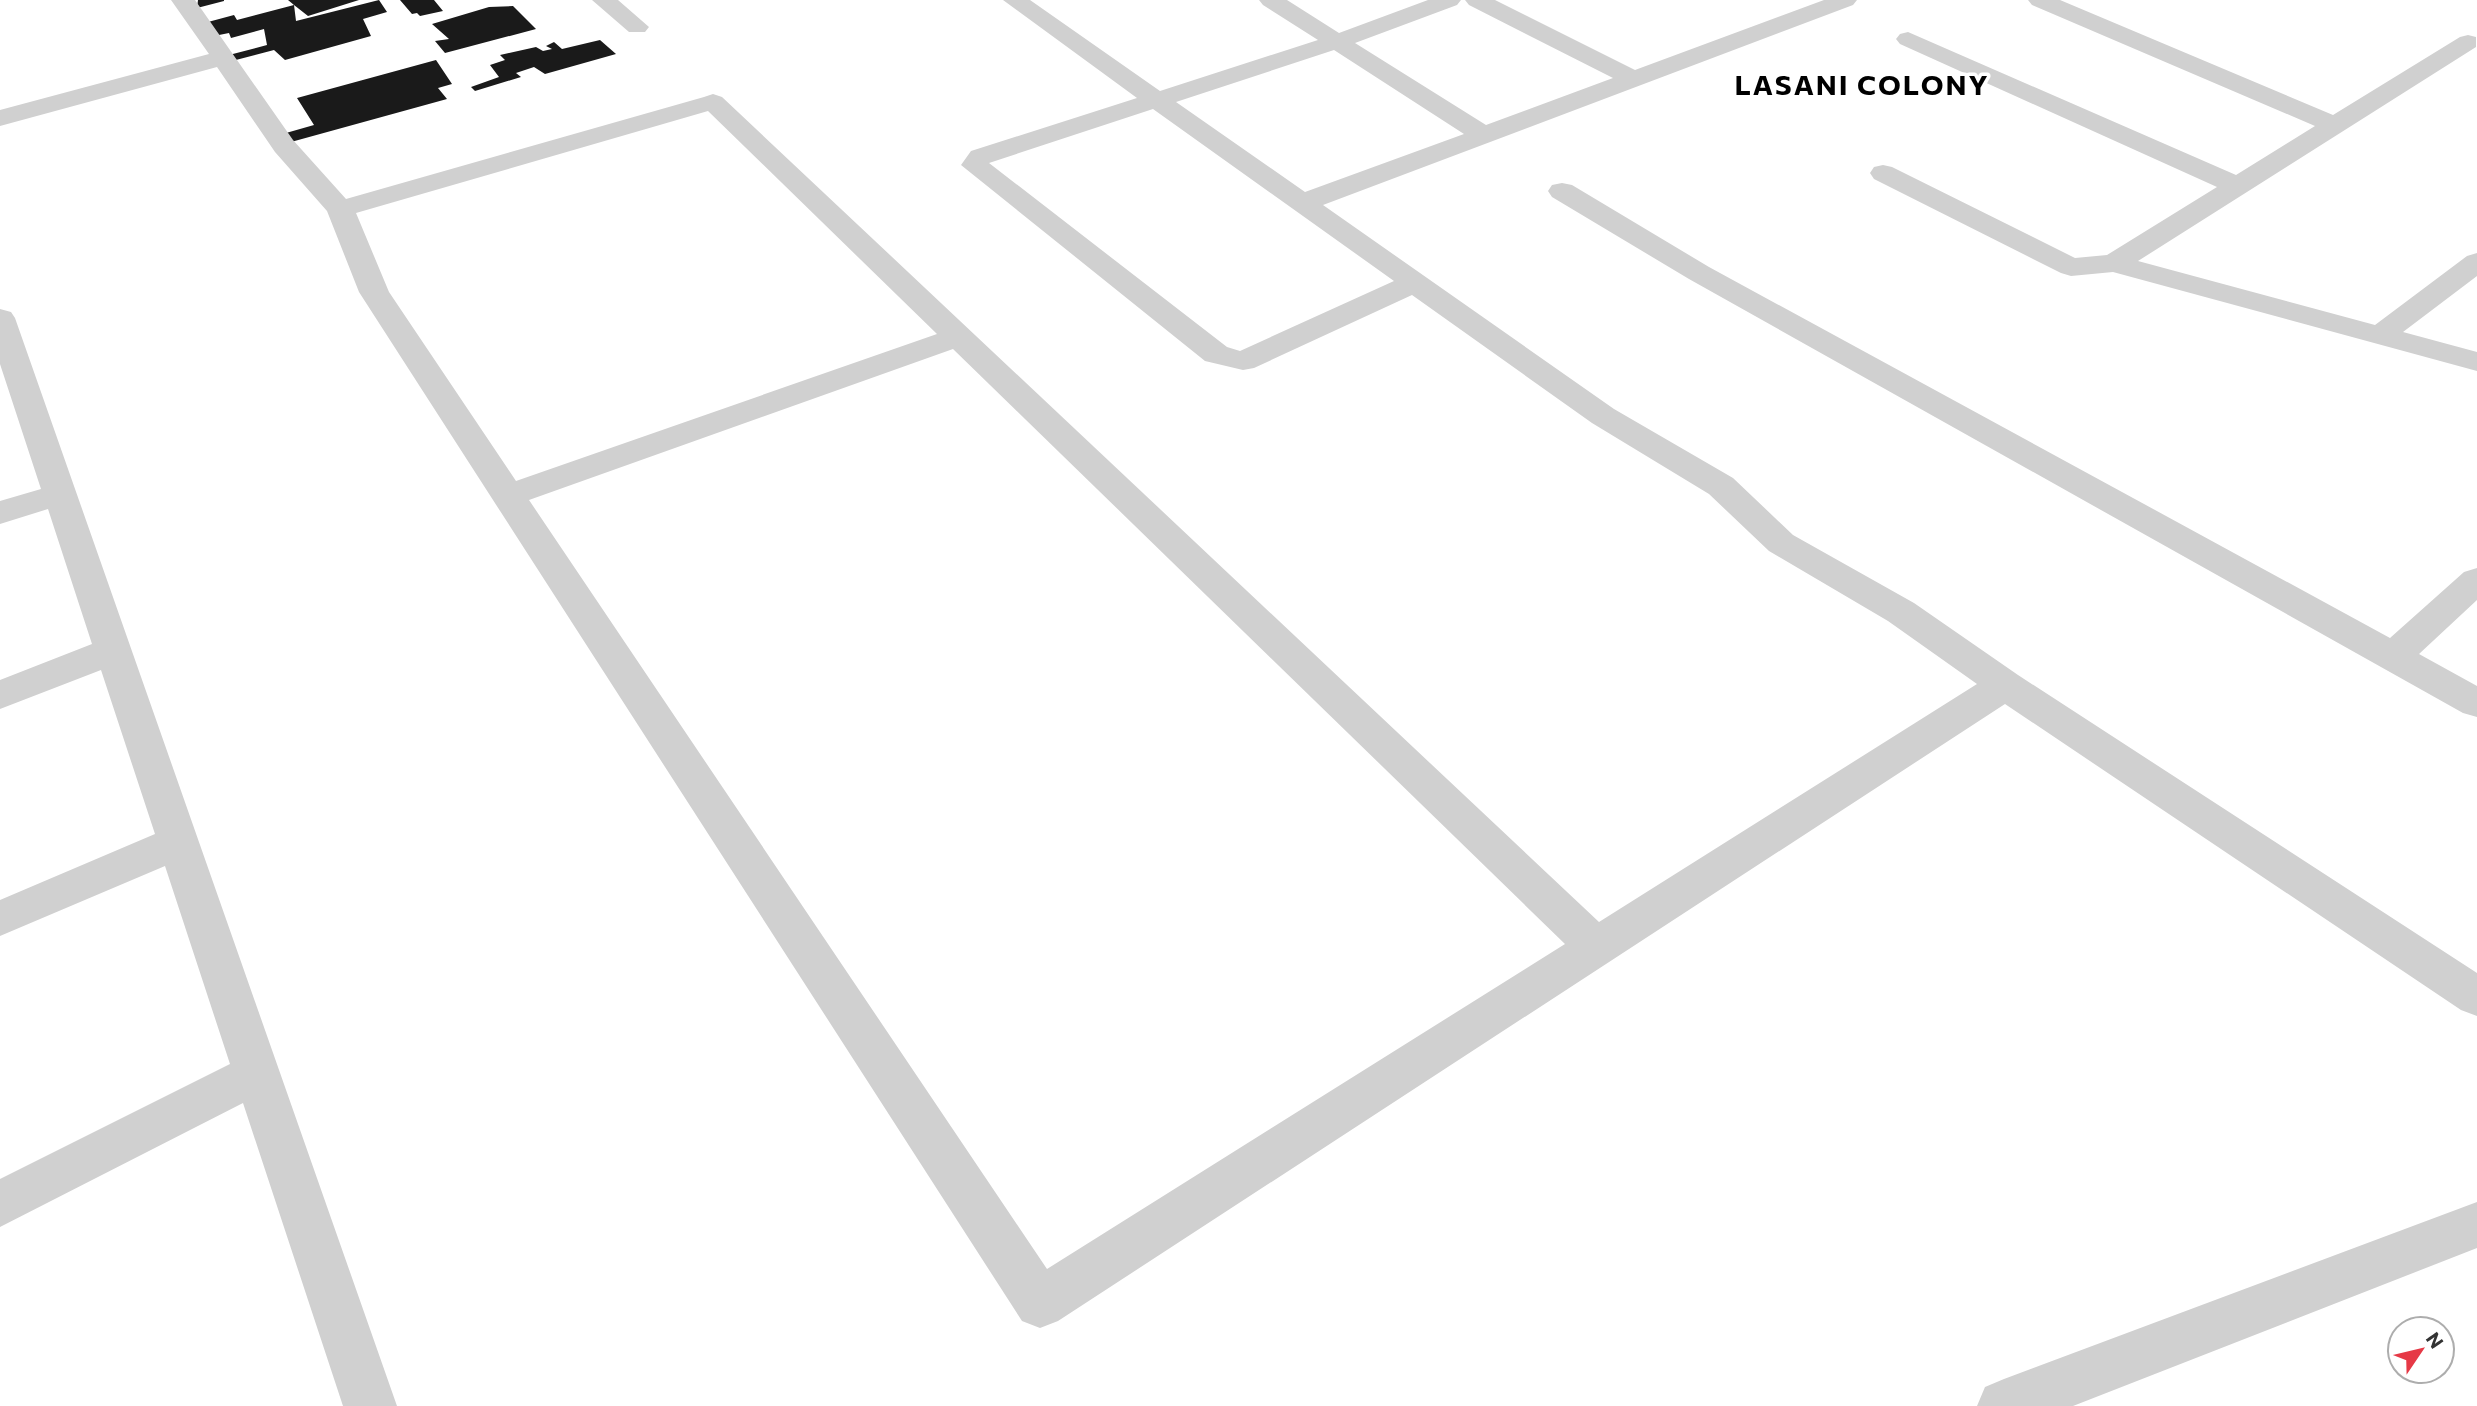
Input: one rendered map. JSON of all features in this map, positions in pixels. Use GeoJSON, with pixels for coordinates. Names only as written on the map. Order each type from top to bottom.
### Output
{"type":"FeatureCollection","features":[{"type":"Feature","properties":{"kind":"street"},"geometry":{"type":"LineString","coordinates":[[183,0],[284,146],[340,209],[374,292],[1040,1303],[2006,685]]}},
{"type":"Feature","properties":{"kind":"street"},"geometry":{"type":"LineString","coordinates":[[604,0],[638,27]]}},
{"type":"Feature","properties":{"kind":"street"},"geometry":{"type":"LineString","coordinates":[[1015,0],[1603,416],[1721,486],[1781,543],[1901,612],[2006,685],[2477,997]]}},
{"type":"Feature","properties":{"kind":"street"},"geometry":{"type":"LineString","coordinates":[[1270,0],[1484,135]]}},
{"type":"Feature","properties":{"kind":"street"},"geometry":{"type":"LineString","coordinates":[[1414,283],[1243,361],[1216,354],[974,165],[980,157],[1336,42],[1449,0]]}},
{"type":"Feature","properties":{"kind":"street"},"geometry":{"type":"LineString","coordinates":[[1477,0],[1633,79]]}},
{"type":"Feature","properties":{"kind":"street"},"geometry":{"type":"LineString","coordinates":[[1302,203],[1845,0]]}},
{"type":"Feature","properties":{"kind":"street"},"geometry":{"type":"LineString","coordinates":[[2040,0],[2334,125]]}},
{"type":"Feature","properties":{"kind":"street"},"geometry":{"type":"LineString","coordinates":[[1908,39],[2237,186]]}},
{"type":"Feature","properties":{"kind":"street"},"geometry":{"type":"LineString","coordinates":[[2114,263],[2468,42]]}},
{"type":"Feature","properties":{"kind":"street"},"geometry":{"type":"LineString","coordinates":[[0,118],[223,58]]}},
{"type":"Feature","properties":{"kind":"street"},"geometry":{"type":"LineString","coordinates":[[340,209],[713,102],[1597,947]]}},
{"type":"Feature","properties":{"kind":"street"},"geometry":{"type":"LineString","coordinates":[[1883,173],[2071,267],[2114,263],[2477,362]]}},
{"type":"Feature","properties":{"kind":"street"},"geometry":{"type":"LineString","coordinates":[[1562,191],[1699,273],[2477,703]]}},
{"type":"Feature","properties":{"kind":"street"},"geometry":{"type":"LineString","coordinates":[[2379,336],[2477,262]]}},
{"type":"Feature","properties":{"kind":"street"},"geometry":{"type":"LineString","coordinates":[[0,320],[115,650],[370,1406]]}},
{"type":"Feature","properties":{"kind":"street"},"geometry":{"type":"LineString","coordinates":[[508,495],[958,337]]}},
{"type":"Feature","properties":{"kind":"street"},"geometry":{"type":"LineString","coordinates":[[0,513],[60,494]]}},
{"type":"Feature","properties":{"kind":"street"},"geometry":{"type":"LineString","coordinates":[[2393,657],[2477,580]]}},
{"type":"Feature","properties":{"kind":"street"},"geometry":{"type":"LineString","coordinates":[[0,695],[115,650]]}},
{"type":"Feature","properties":{"kind":"street"},"geometry":{"type":"LineString","coordinates":[[0,919],[178,842]]}},
{"type":"Feature","properties":{"kind":"street"},"geometry":{"type":"LineString","coordinates":[[0,1204],[257,1073]]}},
{"type":"Feature","properties":{"kind":"street"},"geometry":{"type":"LineString","coordinates":[[2004,1406],[2477,1225]]}},
{"type":"Feature","properties":{"kind":"building"},"geometry":{"type":"Polygon","coordinates":[[[198,0],[224,0],[224,1],[197,8],[198,0]]]}},
{"type":"Feature","properties":{"kind":"building"},"geometry":{"type":"Polygon","coordinates":[[[288,0],[359,0],[308,16],[288,0]]]}},
{"type":"Feature","properties":{"kind":"building"},"geometry":{"type":"Polygon","coordinates":[[[379,0],[387,12],[363,19],[371,36],[285,60],[274,50],[232,61],[229,55],[267,45],[264,29],[231,38],[229,33],[214,36],[208,22],[234,15],[237,20],[294,5],[296,21],[379,0]]]}},
{"type":"Feature","properties":{"kind":"building"},"geometry":{"type":"Polygon","coordinates":[[[400,0],[434,0],[443,11],[420,16],[417,13],[412,14],[400,0]]]}},
{"type":"Feature","properties":{"kind":"building"},"geometry":{"type":"Polygon","coordinates":[[[513,6],[536,29],[445,53],[435,41],[449,39],[432,24],[489,7],[513,6]]]}},
{"type":"Feature","properties":{"kind":"building"},"geometry":{"type":"Polygon","coordinates":[[[600,40],[616,54],[545,74],[534,67],[516,73],[521,77],[475,91],[471,87],[499,77],[490,65],[505,60],[500,55],[536,47],[543,51],[552,49],[546,46],[554,42],[562,49],[600,40]]]}},
{"type":"Feature","properties":{"kind":"building"},"geometry":{"type":"Polygon","coordinates":[[[436,60],[452,84],[438,88],[447,99],[291,142],[286,133],[314,125],[297,98],[436,60]]]}},
{"type":"Feature","properties":{"kind":"district","name":"LASANI COLONY"},"geometry":{"type":"Point","coordinates":[1862,85]}}]}
